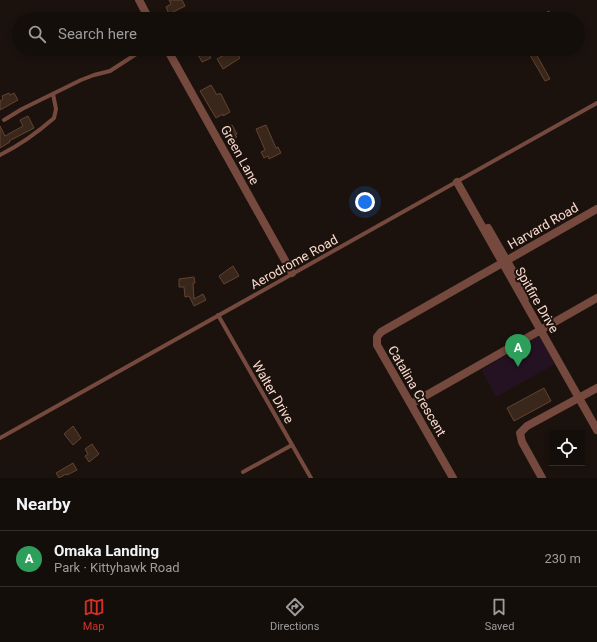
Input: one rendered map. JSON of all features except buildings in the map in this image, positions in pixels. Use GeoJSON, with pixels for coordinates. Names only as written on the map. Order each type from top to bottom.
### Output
{"type":"FeatureCollection","features":[{"type":"Feature","properties":{"kind":"street"},"geometry":{"type":"LineString","coordinates":[[139,0],[146,12]]}},
{"type":"Feature","properties":{"kind":"street","name":"Green Lane"},"geometry":{"type":"LineString","coordinates":[[170,56],[292,273]]}},
{"type":"Feature","properties":{"kind":"street","name":"Spitfire Drive"},"geometry":{"type":"LineString","coordinates":[[459,181],[581,396],[597,430]]}},
{"type":"Feature","properties":{"kind":"street","name":"Harvard Road"},"geometry":{"type":"LineString","coordinates":[[504,262],[597,209]]}},
{"type":"Feature","properties":{"kind":"street","name":"Catalina Crescent"},"geometry":{"type":"LineString","coordinates":[[453,478],[377,345],[377,337],[381,332],[504,262]]}},
{"type":"Feature","properties":{"kind":"street"},"geometry":{"type":"LineString","coordinates":[[411,404],[597,298]]}},
{"type":"Feature","properties":{"kind":"street"},"geometry":{"type":"LineString","coordinates":[[542,478],[522,442],[520,433],[527,426],[597,388]]}},
{"type":"Feature","properties":{"kind":"street","name":"Spitfire Drive"},"geometry":{"type":"LineString","coordinates":[[581,396],[597,419]]}},
{"type":"Feature","properties":{"kind":"lane"},"geometry":{"type":"LineString","coordinates":[[4,120],[22,109],[81,80],[94,75],[110,72],[134,56]]}},
{"type":"Feature","properties":{"kind":"lane"},"geometry":{"type":"LineString","coordinates":[[0,155],[38,131],[54,118],[56,109],[52,94]]}},
{"type":"Feature","properties":{"kind":"lane","name":"Aerodrome Road"},"geometry":{"type":"LineString","coordinates":[[0,438],[597,103]]}},
{"type":"Feature","properties":{"kind":"lane","name":"Walter Drive"},"geometry":{"type":"LineString","coordinates":[[218,315],[311,478]]}},
{"type":"Feature","properties":{"kind":"lane"},"geometry":{"type":"LineString","coordinates":[[243,472],[292,445]]}},
{"type":"Feature","properties":{"kind":"shaded area"},"geometry":{"type":"Polygon","coordinates":[[[539,336],[555,364],[496,397],[481,370],[539,336]]]}},
{"type":"Feature","properties":{"kind":"place","name":"Omaka Landing"},"geometry":{"type":"Point","coordinates":[518,367]}}]}
